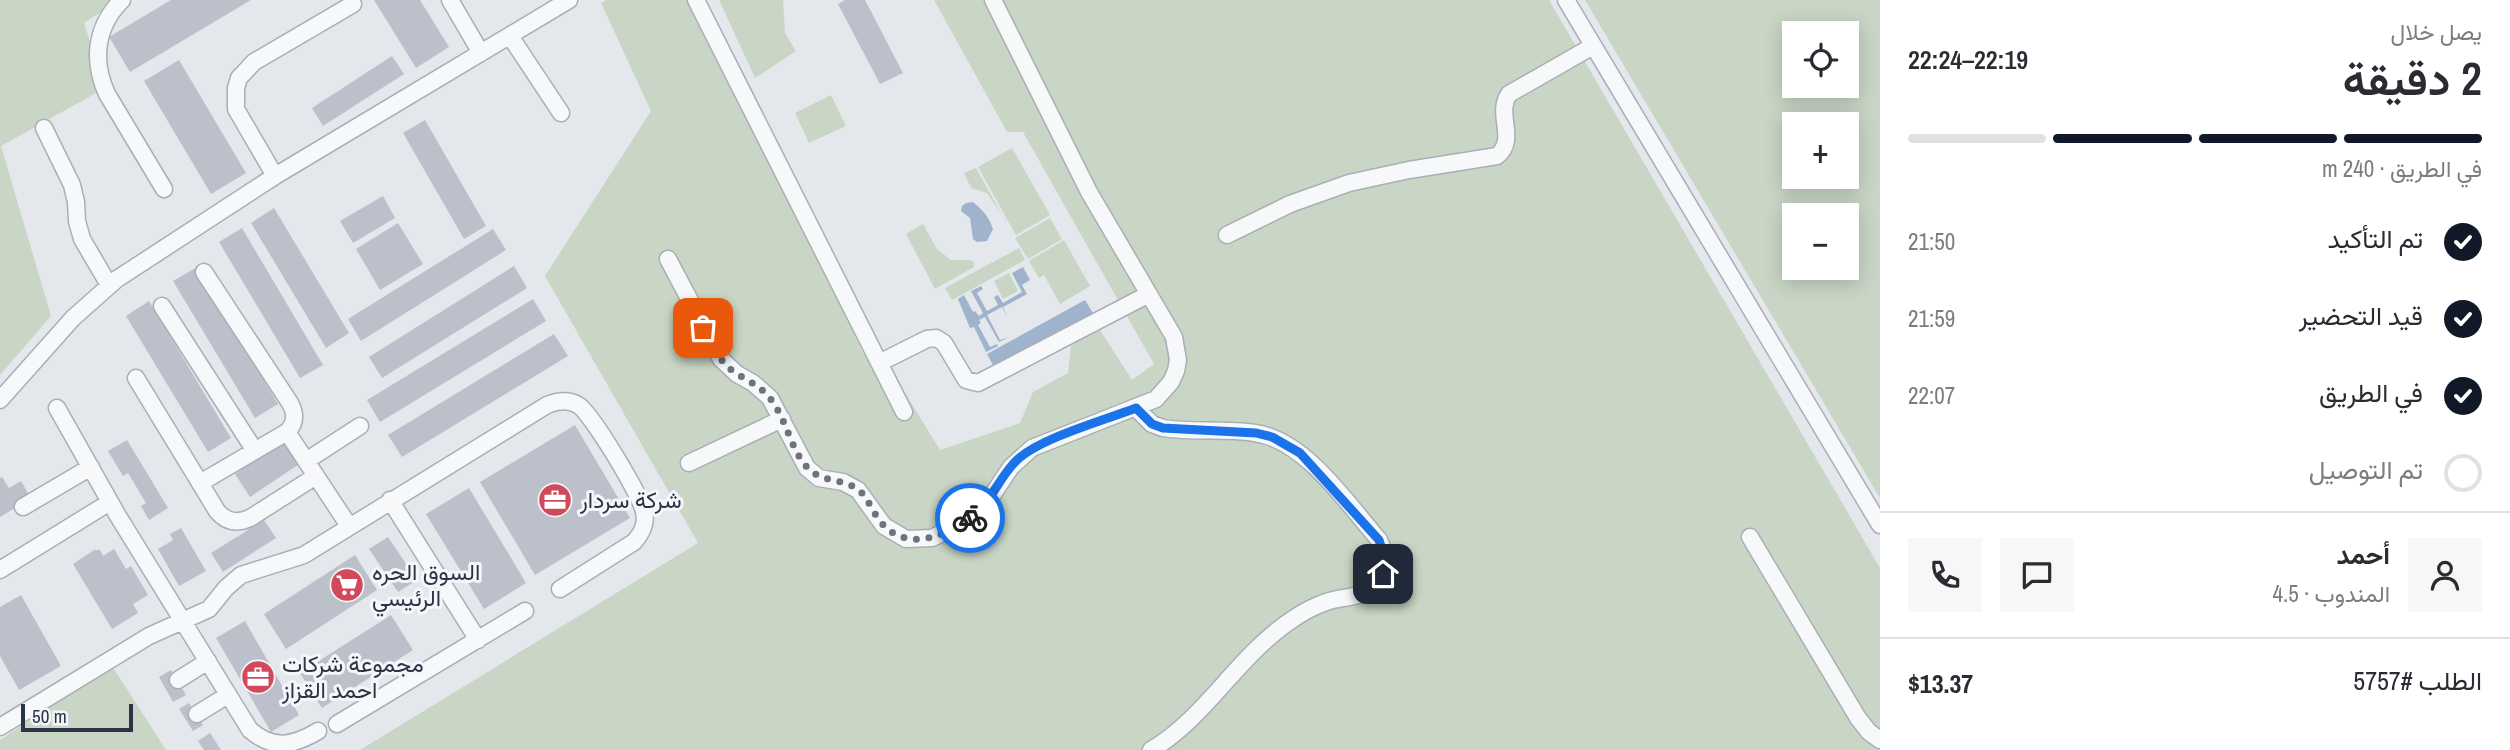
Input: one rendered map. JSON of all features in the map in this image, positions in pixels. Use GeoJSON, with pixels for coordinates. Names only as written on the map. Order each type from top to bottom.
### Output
{"type":"FeatureCollection","features":[{"type":"Feature","properties":{"kind":"lane"},"geometry":{"type":"LineString","coordinates":[[122,0],[109,15],[102,29],[97,54],[100,79],[164,189]]}},
{"type":"Feature","properties":{"kind":"lane"},"geometry":{"type":"LineString","coordinates":[[450,0],[481,53]]}},
{"type":"Feature","properties":{"kind":"lane"},"geometry":{"type":"LineString","coordinates":[[0,400],[73,318],[109,285],[275,176],[569,0]]}},
{"type":"Feature","properties":{"kind":"lane"},"geometry":{"type":"LineString","coordinates":[[696,0],[904,412]]}},
{"type":"Feature","properties":{"kind":"lane"},"geometry":{"type":"LineString","coordinates":[[668,259],[720,359],[770,398],[803,462],[812,473],[819,478],[843,482],[858,490],[878,519],[890,531],[906,539],[924,540],[953,529],[975,515],[994,494],[1010,467],[1032,448],[1156,399],[1176,371],[1178,360],[1174,337],[1089,192],[993,0]]}},
{"type":"Feature","properties":{"kind":"lane"},"geometry":{"type":"LineString","coordinates":[[1566,0],[1880,525]]}},
{"type":"Feature","properties":{"kind":"lane"},"geometry":{"type":"LineString","coordinates":[[275,176],[236,109],[239,78],[254,62],[353,4]]}},
{"type":"Feature","properties":{"kind":"lane"},"geometry":{"type":"LineString","coordinates":[[510,36],[561,113]]}},
{"type":"Feature","properties":{"kind":"lane"},"geometry":{"type":"LineString","coordinates":[[1227,235],[1290,204],[1349,183],[1497,156],[1505,147],[1503,110],[1509,93],[1593,46]]}},
{"type":"Feature","properties":{"kind":"lane"},"geometry":{"type":"LineString","coordinates":[[44,128],[72,185],[76,221],[82,239],[109,285]]}},
{"type":"Feature","properties":{"kind":"lane"},"geometry":{"type":"LineString","coordinates":[[200,483],[287,432],[294,421],[293,409],[204,272]]}},
{"type":"Feature","properties":{"kind":"lane"},"geometry":{"type":"LineString","coordinates":[[879,363],[927,339],[936,338],[944,343],[966,380],[973,383],[982,382],[1149,294]]}},
{"type":"Feature","properties":{"kind":"lane"},"geometry":{"type":"LineString","coordinates":[[162,306],[255,451]]}},
{"type":"Feature","properties":{"kind":"lane"},"geometry":{"type":"LineString","coordinates":[[136,378],[221,516],[238,522],[250,518],[316,476]]}},
{"type":"Feature","properties":{"kind":"lane"},"geometry":{"type":"LineString","coordinates":[[0,727],[149,636],[209,609],[241,575],[304,555],[547,405],[563,401],[579,405],[590,417],[641,502],[645,523],[641,534],[625,549],[560,589]]}},
{"type":"Feature","properties":{"kind":"lane"},"geometry":{"type":"LineString","coordinates":[[57,408],[110,502],[250,730],[264,743],[273,746],[292,746],[318,731]]}},
{"type":"Feature","properties":{"kind":"lane"},"geometry":{"type":"LineString","coordinates":[[1136,408],[1152,424],[1163,428],[1256,433],[1287,444],[1312,464],[1379,540],[1386,562],[1377,584],[1367,592],[1323,603],[1303,612],[1266,638],[1181,728],[1151,750]]}},
{"type":"Feature","properties":{"kind":"lane"},"geometry":{"type":"LineString","coordinates":[[689,463],[782,419]]}},
{"type":"Feature","properties":{"kind":"lane"},"geometry":{"type":"LineString","coordinates":[[306,461],[360,426]]}},
{"type":"Feature","properties":{"kind":"lane"},"geometry":{"type":"LineString","coordinates":[[287,432],[349,526]]}},
{"type":"Feature","properties":{"kind":"lane"},"geometry":{"type":"LineString","coordinates":[[23,507],[91,467]]}},
{"type":"Feature","properties":{"kind":"lane"},"geometry":{"type":"LineString","coordinates":[[390,500],[478,640]]}},
{"type":"Feature","properties":{"kind":"lane"},"geometry":{"type":"LineString","coordinates":[[0,570],[110,502]]}},
{"type":"Feature","properties":{"kind":"lane"},"geometry":{"type":"LineString","coordinates":[[1750,537],[1858,718],[1869,732],[1880,740]]}},
{"type":"Feature","properties":{"kind":"lane"},"geometry":{"type":"LineString","coordinates":[[337,724],[525,611]]}},
{"type":"Feature","properties":{"kind":"lane"},"geometry":{"type":"LineString","coordinates":[[178,680],[208,661]]}},
{"type":"Feature","properties":{"kind":"lane"},"geometry":{"type":"LineString","coordinates":[[197,714],[229,695]]}},
{"type":"Feature","properties":{"kind":"green space"},"geometry":{"type":"Polygon","coordinates":[[[0,0],[120,0],[84,23],[105,88],[1,146],[51,316],[0,375],[0,0]]]}},
{"type":"Feature","properties":{"kind":"green space"},"geometry":{"type":"Polygon","coordinates":[[[606,0],[690,0],[863,353],[889,367],[940,450],[1020,423],[1033,392],[1068,373],[1071,346],[1098,327],[1132,380],[1154,364],[1023,132],[1007,132],[934,0],[1549,0],[1880,568],[1880,750],[360,750],[698,543],[545,276],[651,111],[601,3],[606,0]]]}},
{"type":"Feature","properties":{"kind":"green space"},"geometry":{"type":"Polygon","coordinates":[[[719,0],[783,0],[785,33],[796,51],[755,78],[719,0]]]}},
{"type":"Feature","properties":{"kind":"green space"},"geometry":{"type":"Polygon","coordinates":[[[1585,0],[1880,0],[1880,498],[1585,0]]]}},
{"type":"Feature","properties":{"kind":"green space"},"geometry":{"type":"Polygon","coordinates":[[[831,95],[846,126],[809,143],[795,113],[831,95]]]}},
{"type":"Feature","properties":{"kind":"green space"},"geometry":{"type":"Polygon","coordinates":[[[1012,148],[1050,215],[1016,235],[978,167],[1012,148]]]}},
{"type":"Feature","properties":{"kind":"green space"},"geometry":{"type":"Polygon","coordinates":[[[976,168],[1002,215],[987,193],[971,188],[964,173],[976,168]]]}},
{"type":"Feature","properties":{"kind":"green space"},"geometry":{"type":"Polygon","coordinates":[[[1050,218],[1062,239],[1028,259],[1015,238],[1050,218]]]}},
{"type":"Feature","properties":{"kind":"green space"},"geometry":{"type":"Polygon","coordinates":[[[923,224],[937,249],[951,260],[970,260],[974,262],[974,267],[935,289],[906,234],[923,224]]]}},
{"type":"Feature","properties":{"kind":"green space"},"geometry":{"type":"Polygon","coordinates":[[[1064,240],[1090,286],[1060,304],[1044,275],[1039,278],[1029,261],[1064,240]]]}},
{"type":"Feature","properties":{"kind":"green space"},"geometry":{"type":"Polygon","coordinates":[[[1019,248],[1025,260],[952,300],[945,288],[1019,248]]]}},
{"type":"Feature","properties":{"kind":"green space"},"geometry":{"type":"Polygon","coordinates":[[[1009,273],[1018,291],[1003,299],[994,281],[1009,273]]]}},
{"type":"Feature","properties":{"kind":"green space"},"geometry":{"type":"Polygon","coordinates":[[[112,666],[166,750],[0,750],[0,740],[112,666]]]}},
{"type":"Feature","properties":{"kind":"water"},"geometry":{"type":"Polygon","coordinates":[[[973,202],[985,214],[993,229],[987,241],[977,242],[973,239],[970,218],[961,211],[966,203],[973,202]]]}},
{"type":"Feature","properties":{"kind":"water"},"geometry":{"type":"Polygon","coordinates":[[[1023,267],[1030,280],[1022,285],[1027,294],[1003,307],[1007,317],[1002,307],[987,315],[1000,340],[1009,337],[999,342],[985,317],[979,320],[981,323],[978,325],[990,347],[997,344],[998,346],[986,352],[974,327],[970,328],[958,299],[964,295],[973,312],[979,316],[983,313],[971,291],[981,286],[983,289],[977,293],[987,311],[998,305],[994,297],[998,295],[1003,303],[1022,292],[1012,273],[1023,267]]]}},
{"type":"Feature","properties":{"kind":"water"},"geometry":{"type":"Polygon","coordinates":[[[1085,300],[1093,313],[994,367],[987,354],[1085,300]]]}},
{"type":"Feature","properties":{"kind":"building"},"geometry":{"type":"Polygon","coordinates":[[[171,0],[251,0],[130,72],[109,37],[171,0]]]}},
{"type":"Feature","properties":{"kind":"building"},"geometry":{"type":"Polygon","coordinates":[[[374,0],[420,0],[449,47],[416,68],[374,0]]]}},
{"type":"Feature","properties":{"kind":"building"},"geometry":{"type":"Polygon","coordinates":[[[845,0],[865,0],[903,73],[880,84],[838,4],[845,0]]]}},
{"type":"Feature","properties":{"kind":"building"},"geometry":{"type":"Polygon","coordinates":[[[392,56],[404,74],[323,126],[312,108],[392,56]]]}},
{"type":"Feature","properties":{"kind":"building"},"geometry":{"type":"Polygon","coordinates":[[[179,60],[246,173],[211,194],[144,81],[179,60]]]}},
{"type":"Feature","properties":{"kind":"building"},"geometry":{"type":"Polygon","coordinates":[[[425,120],[486,226],[464,239],[403,133],[425,120]]]}},
{"type":"Feature","properties":{"kind":"building"},"geometry":{"type":"Polygon","coordinates":[[[383,196],[395,218],[353,243],[340,221],[383,196]]]}},
{"type":"Feature","properties":{"kind":"building"},"geometry":{"type":"Polygon","coordinates":[[[274,208],[349,333],[326,348],[251,223],[274,208]]]}},
{"type":"Feature","properties":{"kind":"building"},"geometry":{"type":"Polygon","coordinates":[[[398,223],[423,264],[380,290],[356,249],[398,223]]]}},
{"type":"Feature","properties":{"kind":"building"},"geometry":{"type":"Polygon","coordinates":[[[242,228],[323,365],[300,378],[219,242],[242,228]]]}},
{"type":"Feature","properties":{"kind":"building"},"geometry":{"type":"Polygon","coordinates":[[[493,229],[506,250],[361,341],[348,319],[493,229]]]}},
{"type":"Feature","properties":{"kind":"building"},"geometry":{"type":"Polygon","coordinates":[[[514,266],[527,288],[382,378],[369,357],[514,266]]]}},
{"type":"Feature","properties":{"kind":"building"},"geometry":{"type":"Polygon","coordinates":[[[197,267],[278,404],[255,418],[173,281],[197,267]]]}},
{"type":"Feature","properties":{"kind":"building"},"geometry":{"type":"Polygon","coordinates":[[[533,299],[546,321],[380,422],[367,400],[533,299]]]}},
{"type":"Feature","properties":{"kind":"building"},"geometry":{"type":"Polygon","coordinates":[[[149,301],[231,438],[208,452],[126,316],[149,301]]]}},
{"type":"Feature","properties":{"kind":"building"},"geometry":{"type":"Polygon","coordinates":[[[554,334],[568,356],[402,457],[388,435],[554,334]]]}},
{"type":"Feature","properties":{"kind":"building","name":"شركة سردار"},"geometry":{"type":"Polygon","coordinates":[[[575,425],[630,518],[535,575],[480,482],[575,425]]]}},
{"type":"Feature","properties":{"kind":"building"},"geometry":{"type":"Polygon","coordinates":[[[289,438],[304,461],[250,497],[235,474],[289,438]]]}},
{"type":"Feature","properties":{"kind":"building"},"geometry":{"type":"Polygon","coordinates":[[[127,440],[168,508],[149,520],[141,506],[146,503],[128,473],[123,476],[108,451],[127,440]]]}},
{"type":"Feature","properties":{"kind":"building"},"geometry":{"type":"Polygon","coordinates":[[[2,477],[9,488],[21,481],[29,495],[20,505],[0,517],[0,478],[2,477]]]}},
{"type":"Feature","properties":{"kind":"building"},"geometry":{"type":"Polygon","coordinates":[[[469,488],[526,583],[484,609],[426,514],[469,488]]]}},
{"type":"Feature","properties":{"kind":"building"},"geometry":{"type":"Polygon","coordinates":[[[264,520],[276,538],[223,572],[211,553],[264,520]]]}},
{"type":"Feature","properties":{"kind":"building"},"geometry":{"type":"Polygon","coordinates":[[[181,528],[206,571],[179,586],[158,549],[173,540],[170,534],[181,528]]]}},
{"type":"Feature","properties":{"kind":"building"},"geometry":{"type":"Polygon","coordinates":[[[388,537],[417,580],[398,592],[369,549],[388,537]]]}},
{"type":"Feature","properties":{"kind":"building"},"geometry":{"type":"Polygon","coordinates":[[[114,549],[126,569],[131,566],[148,595],[133,604],[138,613],[112,629],[73,564],[94,550],[100,550],[103,556],[114,549]]]}},
{"type":"Feature","properties":{"kind":"building"},"geometry":{"type":"Polygon","coordinates":[[[355,555],[377,590],[286,649],[264,614],[355,555]]]}},
{"type":"Feature","properties":{"kind":"building"},"geometry":{"type":"Polygon","coordinates":[[[21,595],[61,666],[19,690],[0,656],[0,607],[21,595]]]}},
{"type":"Feature","properties":{"kind":"building"},"geometry":{"type":"Polygon","coordinates":[[[391,615],[413,650],[322,708],[300,673],[391,615]]]}},
{"type":"Feature","properties":{"kind":"building","name":"مجموعة شركات احمد القزاز"},"geometry":{"type":"Polygon","coordinates":[[[245,621],[299,715],[271,732],[216,638],[245,621]]]}},
{"type":"Feature","properties":{"kind":"building"},"geometry":{"type":"Polygon","coordinates":[[[171,670],[186,695],[173,702],[159,677],[171,670]]]}},
{"type":"Feature","properties":{"kind":"building"},"geometry":{"type":"Polygon","coordinates":[[[189,703],[203,725],[193,731],[179,709],[189,703]]]}},
{"type":"Feature","properties":{"kind":"building"},"geometry":{"type":"Polygon","coordinates":[[[210,733],[221,750],[204,750],[198,741],[210,733]]]}},
{"type":"Feature","properties":{"kind":"way so far"},"geometry":{"type":"LineString","coordinates":[[703,328],[720,359],[770,398],[807,468],[819,478],[843,482],[858,490],[890,531],[906,539],[924,540],[953,529],[970,518]]}},
{"type":"Feature","properties":{"kind":"place","name":"شركة سردار"},"geometry":{"type":"Point","coordinates":[555,500]}},
{"type":"Feature","properties":{"kind":"place","name":"السوق الحره الرئيسي"},"geometry":{"type":"Point","coordinates":[347,585]}},
{"type":"Feature","properties":{"kind":"place","name":"مجموعة شركات احمد القزاز"},"geometry":{"type":"Point","coordinates":[258,677]}},
{"type":"Feature","properties":{"kind":"route"},"geometry":{"type":"LineString","coordinates":[[970,518],[985,506],[1010,467],[1032,448],[1136,408],[1152,424],[1163,428],[1256,433],[1287,444],[1312,464],[1379,540],[1386,562],[1383,574]]}}]}
